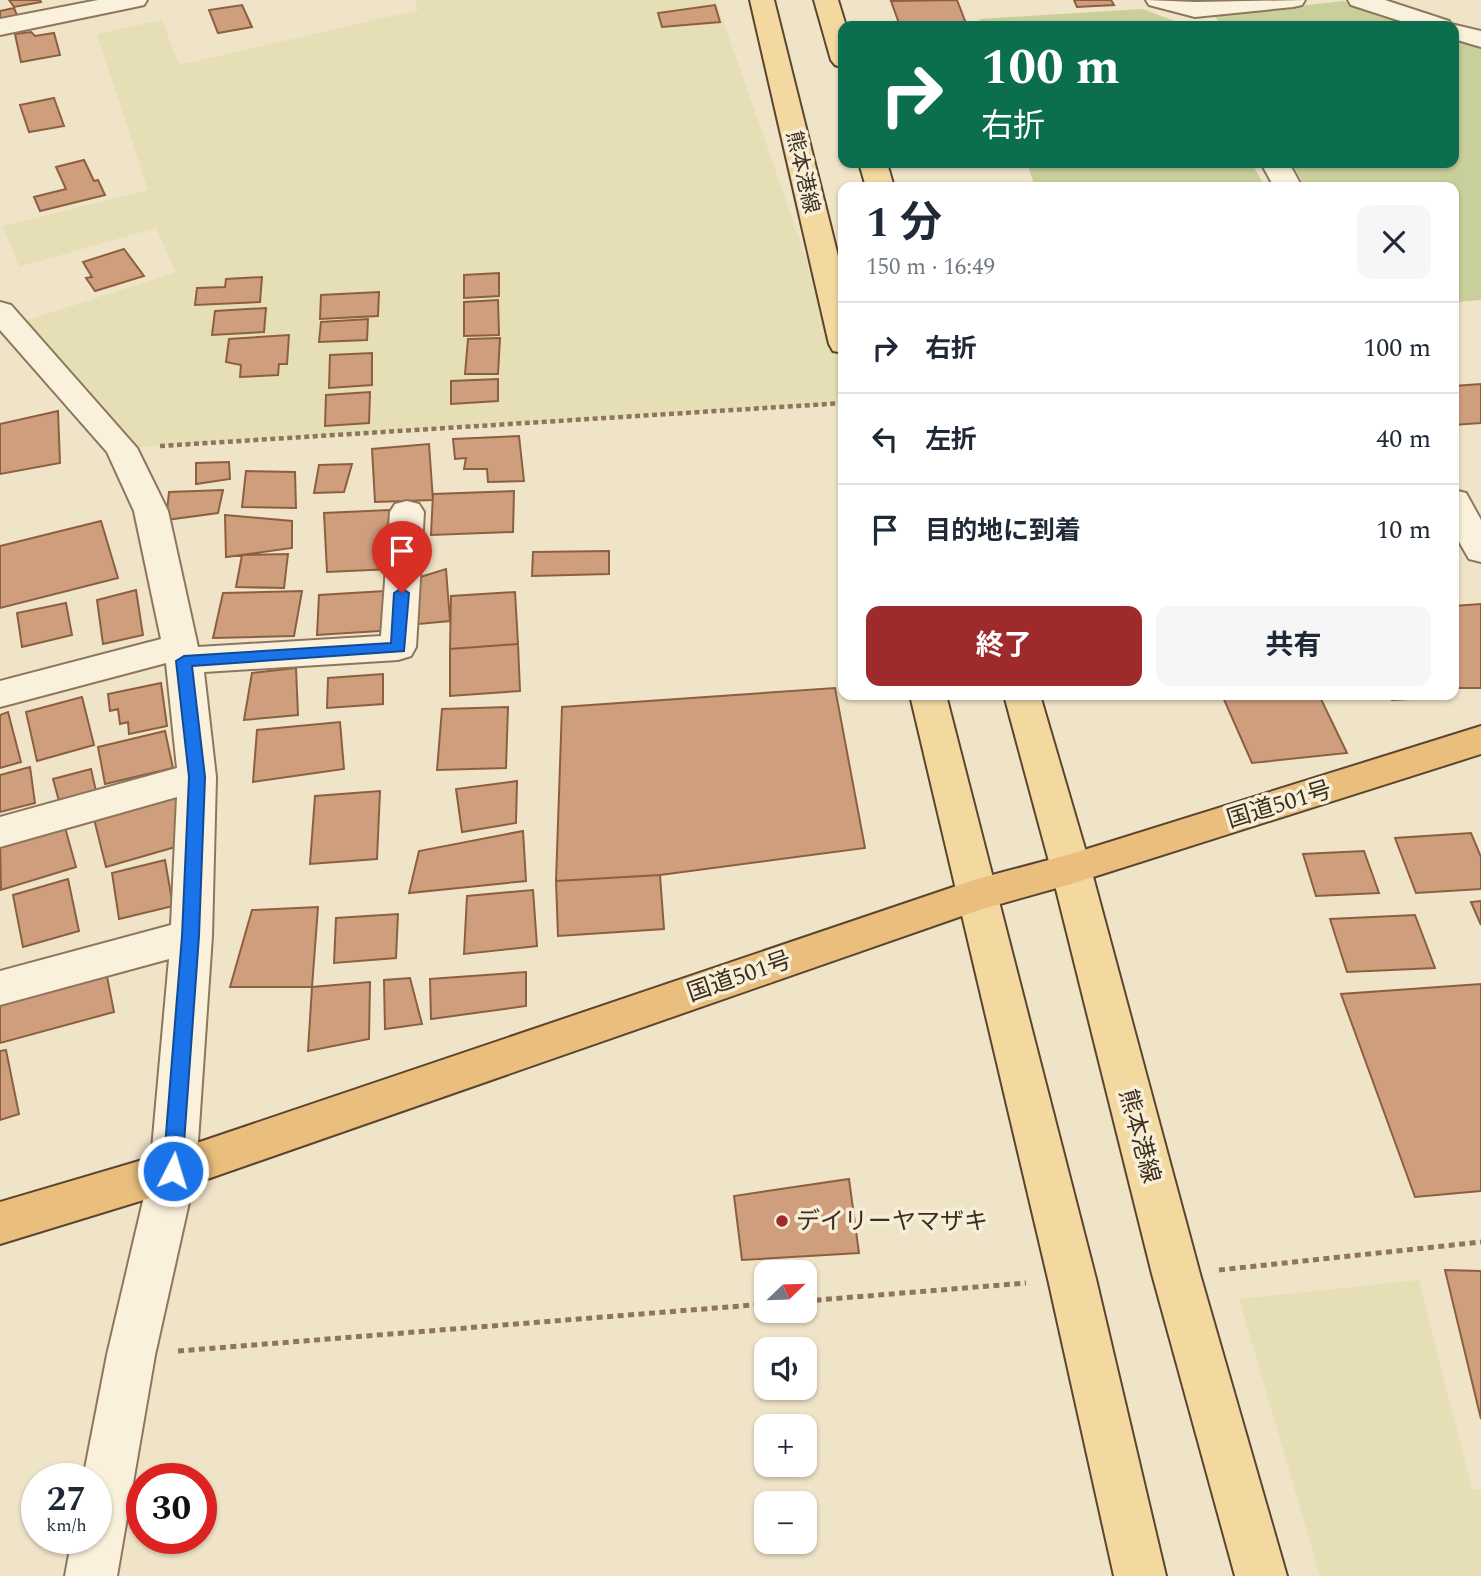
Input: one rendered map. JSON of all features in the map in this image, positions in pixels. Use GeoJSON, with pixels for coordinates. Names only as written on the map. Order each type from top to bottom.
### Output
{"type":"FeatureCollection","features":[{"type":"Feature","properties":{"kind":"highway","name":"国道501号"},"geometry":{"type":"LineString","coordinates":[[0,1223],[173,1171],[977,895],[1071,869],[1481,740]]}},
{"type":"Feature","properties":{"kind":"main road","name":"熊本港線"},"geometry":{"type":"LineString","coordinates":[[762,0],[838,319]]}},
{"type":"Feature","properties":{"kind":"main road"},"geometry":{"type":"LineString","coordinates":[[827,0],[838,39]]}},
{"type":"Feature","properties":{"kind":"main road"},"geometry":{"type":"LineString","coordinates":[[929,700],[1072,1279],[1140,1576]]}},
{"type":"Feature","properties":{"kind":"main road","name":"熊本港線"},"geometry":{"type":"LineString","coordinates":[[1023,700],[1071,869],[1177,1274],[1262,1576]]}},
{"type":"Feature","properties":{"kind":"street"},"geometry":{"type":"LineString","coordinates":[[0,27],[135,0]]}},
{"type":"Feature","properties":{"kind":"street"},"geometry":{"type":"LineString","coordinates":[[1158,0],[1199,18],[1293,0]]}},
{"type":"Feature","properties":{"kind":"street"},"geometry":{"type":"LineString","coordinates":[[1360,0],[1425,21]]}},
{"type":"Feature","properties":{"kind":"street"},"geometry":{"type":"LineString","coordinates":[[1459,32],[1481,39]]}},
{"type":"Feature","properties":{"kind":"street"},"geometry":{"type":"LineString","coordinates":[[0,311],[121,448],[151,511],[182,654],[197,777],[191,936],[173,1171],[131,1355],[91,1576]]}},
{"type":"Feature","properties":{"kind":"street"},"geometry":{"type":"LineString","coordinates":[[1459,510],[1481,551]]}},
{"type":"Feature","properties":{"kind":"street"},"geometry":{"type":"LineString","coordinates":[[0,694],[182,654],[398,648],[407,512]]}},
{"type":"Feature","properties":{"kind":"street"},"geometry":{"type":"LineString","coordinates":[[0,832],[197,777]]}},
{"type":"Feature","properties":{"kind":"street"},"geometry":{"type":"LineString","coordinates":[[0,988],[191,936]]}},
{"type":"Feature","properties":{"kind":"path"},"geometry":{"type":"LineString","coordinates":[[121,448],[838,403]]}},
{"type":"Feature","properties":{"kind":"path"},"geometry":{"type":"LineString","coordinates":[[1177,1274],[1481,1242]]}},
{"type":"Feature","properties":{"kind":"path"},"geometry":{"type":"LineString","coordinates":[[817,1300],[1072,1279]]}},
{"type":"Feature","properties":{"kind":"path"},"geometry":{"type":"LineString","coordinates":[[131,1355],[754,1305]]}},
{"type":"Feature","properties":{"kind":"shaded area"},"geometry":{"type":"Polygon","coordinates":[[[415,0],[716,0],[838,350],[838,403],[121,448],[13,325],[176,272],[156,228],[19,267],[3,226],[148,190],[97,34],[162,20],[179,65],[418,10],[415,0]]]}},
{"type":"Feature","properties":{"kind":"shaded area"},"geometry":{"type":"Polygon","coordinates":[[[1419,1280],[1472,1489],[1481,1490],[1481,1576],[1320,1576],[1239,1299],[1419,1280]]]}},
{"type":"Feature","properties":{"kind":"green space"},"geometry":{"type":"Polygon","coordinates":[[[1343,1],[1401,21],[1218,21],[1215,16],[1343,1]]]}},
{"type":"Feature","properties":{"kind":"green space"},"geometry":{"type":"Polygon","coordinates":[[[1143,9],[1174,21],[980,21],[979,19],[1143,9]]]}},
{"type":"Feature","properties":{"kind":"green space"},"geometry":{"type":"Polygon","coordinates":[[[1459,42],[1481,49],[1481,300],[1459,302],[1459,182],[1302,182],[1295,168],[1459,168],[1459,42]]]}},
{"type":"Feature","properties":{"kind":"green space"},"geometry":{"type":"Polygon","coordinates":[[[1029,168],[1255,168],[1262,182],[1033,182],[1029,168]]]}},
{"type":"Feature","properties":{"kind":"building"},"geometry":{"type":"Polygon","coordinates":[[[9,0],[40,0],[41,2],[14,7],[9,0]]]}},
{"type":"Feature","properties":{"kind":"building"},"geometry":{"type":"Polygon","coordinates":[[[957,0],[965,21],[898,21],[891,1],[957,0]]]}},
{"type":"Feature","properties":{"kind":"building"},"geometry":{"type":"Polygon","coordinates":[[[1074,0],[1111,0],[1114,5],[1077,7],[1074,0]]]}},
{"type":"Feature","properties":{"kind":"building"},"geometry":{"type":"Polygon","coordinates":[[[242,5],[252,27],[218,33],[209,10],[242,5]]]}},
{"type":"Feature","properties":{"kind":"building"},"geometry":{"type":"Polygon","coordinates":[[[715,5],[720,22],[662,27],[658,13],[715,5]]]}},
{"type":"Feature","properties":{"kind":"building"},"geometry":{"type":"Polygon","coordinates":[[[14,8],[19,20],[0,24],[0,11],[14,8]]]}},
{"type":"Feature","properties":{"kind":"building"},"geometry":{"type":"Polygon","coordinates":[[[31,32],[35,36],[54,33],[60,55],[21,62],[15,34],[31,32]]]}},
{"type":"Feature","properties":{"kind":"building"},"geometry":{"type":"Polygon","coordinates":[[[54,98],[64,126],[29,132],[20,105],[54,98]]]}},
{"type":"Feature","properties":{"kind":"building"},"geometry":{"type":"Polygon","coordinates":[[[84,160],[94,181],[98,180],[105,195],[40,211],[34,197],[66,189],[56,167],[84,160]]]}},
{"type":"Feature","properties":{"kind":"building"},"geometry":{"type":"Polygon","coordinates":[[[124,249],[144,276],[95,291],[86,278],[92,277],[83,262],[124,249]]]}},
{"type":"Feature","properties":{"kind":"building"},"geometry":{"type":"Polygon","coordinates":[[[499,273],[499,296],[464,298],[464,275],[499,273]]]}},
{"type":"Feature","properties":{"kind":"building"},"geometry":{"type":"Polygon","coordinates":[[[262,277],[260,302],[195,305],[197,288],[225,287],[226,279],[262,277]]]}},
{"type":"Feature","properties":{"kind":"building"},"geometry":{"type":"Polygon","coordinates":[[[379,292],[378,316],[320,319],[321,295],[379,292]]]}},
{"type":"Feature","properties":{"kind":"building"},"geometry":{"type":"Polygon","coordinates":[[[498,300],[499,335],[464,336],[464,302],[498,300]]]}},
{"type":"Feature","properties":{"kind":"building"},"geometry":{"type":"Polygon","coordinates":[[[266,308],[264,332],[212,335],[215,311],[266,308]]]}},
{"type":"Feature","properties":{"kind":"building"},"geometry":{"type":"Polygon","coordinates":[[[368,319],[367,340],[319,342],[321,322],[368,319]]]}},
{"type":"Feature","properties":{"kind":"building"},"geometry":{"type":"Polygon","coordinates":[[[289,335],[287,364],[279,364],[278,375],[240,377],[241,365],[226,362],[229,339],[289,335]]]}},
{"type":"Feature","properties":{"kind":"building"},"geometry":{"type":"Polygon","coordinates":[[[500,338],[498,374],[465,374],[468,339],[500,338]]]}},
{"type":"Feature","properties":{"kind":"building"},"geometry":{"type":"Polygon","coordinates":[[[372,353],[372,385],[329,388],[330,355],[372,353]]]}},
{"type":"Feature","properties":{"kind":"building"},"geometry":{"type":"Polygon","coordinates":[[[498,379],[498,401],[451,404],[451,381],[498,379]]]}},
{"type":"Feature","properties":{"kind":"building"},"geometry":{"type":"Polygon","coordinates":[[[1481,384],[1481,423],[1459,425],[1459,386],[1481,384]]]}},
{"type":"Feature","properties":{"kind":"building"},"geometry":{"type":"Polygon","coordinates":[[[370,392],[369,423],[325,426],[326,395],[370,392]]]}},
{"type":"Feature","properties":{"kind":"building"},"geometry":{"type":"Polygon","coordinates":[[[58,411],[60,463],[0,474],[0,424],[58,411]]]}},
{"type":"Feature","properties":{"kind":"building"},"geometry":{"type":"Polygon","coordinates":[[[519,436],[524,481],[488,482],[487,469],[464,469],[466,458],[455,459],[453,439],[519,436]]]}},
{"type":"Feature","properties":{"kind":"building"},"geometry":{"type":"Polygon","coordinates":[[[429,444],[433,500],[375,502],[372,449],[429,444]]]}},
{"type":"Feature","properties":{"kind":"building"},"geometry":{"type":"Polygon","coordinates":[[[229,462],[230,479],[196,484],[196,463],[229,462]]]}},
{"type":"Feature","properties":{"kind":"building"},"geometry":{"type":"Polygon","coordinates":[[[352,464],[344,492],[314,493],[319,465],[352,464]]]}},
{"type":"Feature","properties":{"kind":"building"},"geometry":{"type":"Polygon","coordinates":[[[246,471],[295,472],[296,508],[242,507],[246,471]]]}},
{"type":"Feature","properties":{"kind":"building"},"geometry":{"type":"Polygon","coordinates":[[[223,490],[218,513],[166,520],[169,492],[223,490]]]}},
{"type":"Feature","properties":{"kind":"building"},"geometry":{"type":"Polygon","coordinates":[[[514,491],[513,532],[431,535],[433,494],[514,491]]]}},
{"type":"Feature","properties":{"kind":"building"},"geometry":{"type":"Polygon","coordinates":[[[389,510],[392,569],[327,572],[324,513],[389,510]]]}},
{"type":"Feature","properties":{"kind":"building"},"geometry":{"type":"Polygon","coordinates":[[[225,515],[292,521],[292,548],[226,557],[225,515]]]}},
{"type":"Feature","properties":{"kind":"building"},"geometry":{"type":"Polygon","coordinates":[[[101,521],[118,578],[0,608],[0,546],[101,521]]]}},
{"type":"Feature","properties":{"kind":"building"},"geometry":{"type":"Polygon","coordinates":[[[609,551],[609,574],[532,576],[533,552],[609,551]]]}},
{"type":"Feature","properties":{"kind":"building"},"geometry":{"type":"Polygon","coordinates":[[[288,554],[284,588],[236,587],[242,555],[288,554]]]}},
{"type":"Feature","properties":{"kind":"building"},"geometry":{"type":"Polygon","coordinates":[[[446,569],[450,621],[408,625],[417,578],[446,569]]]}},
{"type":"Feature","properties":{"kind":"building"},"geometry":{"type":"Polygon","coordinates":[[[136,590],[143,635],[103,644],[97,600],[136,590]]]}},
{"type":"Feature","properties":{"kind":"building"},"geometry":{"type":"Polygon","coordinates":[[[401,590],[395,630],[317,635],[319,595],[401,590]]]}},
{"type":"Feature","properties":{"kind":"building"},"geometry":{"type":"Polygon","coordinates":[[[302,591],[294,636],[213,638],[223,593],[302,591]]]}},
{"type":"Feature","properties":{"kind":"building"},"geometry":{"type":"Polygon","coordinates":[[[515,592],[518,644],[450,649],[451,596],[515,592]]]}},
{"type":"Feature","properties":{"kind":"building"},"geometry":{"type":"Polygon","coordinates":[[[66,603],[72,635],[22,647],[17,613],[66,603]]]}},
{"type":"Feature","properties":{"kind":"building"},"geometry":{"type":"Polygon","coordinates":[[[1481,604],[1481,688],[1459,688],[1459,606],[1481,604]]]}},
{"type":"Feature","properties":{"kind":"building"},"geometry":{"type":"Polygon","coordinates":[[[518,644],[520,691],[450,696],[450,649],[518,644]]]}},
{"type":"Feature","properties":{"kind":"building"},"geometry":{"type":"Polygon","coordinates":[[[296,668],[298,715],[244,720],[252,673],[296,668]]]}},
{"type":"Feature","properties":{"kind":"building"},"geometry":{"type":"Polygon","coordinates":[[[383,674],[383,704],[327,708],[328,678],[383,674]]]}},
{"type":"Feature","properties":{"kind":"building"},"geometry":{"type":"Polygon","coordinates":[[[161,683],[167,726],[129,734],[128,722],[120,724],[118,709],[110,711],[108,694],[161,683]]]}},
{"type":"Feature","properties":{"kind":"building"},"geometry":{"type":"Polygon","coordinates":[[[835,688],[865,848],[660,875],[556,881],[562,707],[835,688]]]}},
{"type":"Feature","properties":{"kind":"building"},"geometry":{"type":"Polygon","coordinates":[[[82,697],[94,745],[37,761],[26,712],[82,697]]]}},
{"type":"Feature","properties":{"kind":"building"},"geometry":{"type":"Polygon","coordinates":[[[1224,700],[1321,700],[1347,753],[1252,763],[1224,700]]]}},
{"type":"Feature","properties":{"kind":"building"},"geometry":{"type":"Polygon","coordinates":[[[508,707],[506,768],[437,770],[442,709],[508,707]]]}},
{"type":"Feature","properties":{"kind":"building"},"geometry":{"type":"Polygon","coordinates":[[[8,712],[21,762],[0,768],[0,715],[8,712]]]}},
{"type":"Feature","properties":{"kind":"building"},"geometry":{"type":"Polygon","coordinates":[[[340,722],[344,769],[253,782],[257,730],[340,722]]]}},
{"type":"Feature","properties":{"kind":"building"},"geometry":{"type":"Polygon","coordinates":[[[165,731],[173,768],[105,784],[98,747],[165,731]]]}},
{"type":"Feature","properties":{"kind":"building"},"geometry":{"type":"Polygon","coordinates":[[[30,767],[35,803],[0,812],[0,775],[30,767]]]}},
{"type":"Feature","properties":{"kind":"building"},"geometry":{"type":"Polygon","coordinates":[[[91,769],[96,791],[59,801],[53,779],[91,769]]]}},
{"type":"Feature","properties":{"kind":"building"},"geometry":{"type":"Polygon","coordinates":[[[517,781],[516,823],[462,832],[456,789],[517,781]]]}},
{"type":"Feature","properties":{"kind":"building"},"geometry":{"type":"Polygon","coordinates":[[[380,791],[377,859],[310,864],[315,796],[380,791]]]}},
{"type":"Feature","properties":{"kind":"building"},"geometry":{"type":"Polygon","coordinates":[[[174,792],[189,843],[106,867],[93,815],[174,792]]]}},
{"type":"Feature","properties":{"kind":"building"},"geometry":{"type":"Polygon","coordinates":[[[64,824],[76,867],[1,890],[0,842],[64,824]]]}},
{"type":"Feature","properties":{"kind":"building"},"geometry":{"type":"Polygon","coordinates":[[[523,831],[526,881],[409,893],[419,851],[523,831]]]}},
{"type":"Feature","properties":{"kind":"building"},"geometry":{"type":"Polygon","coordinates":[[[1471,833],[1481,857],[1481,889],[1416,893],[1395,838],[1471,833]]]}},
{"type":"Feature","properties":{"kind":"building"},"geometry":{"type":"Polygon","coordinates":[[[1364,851],[1379,893],[1316,896],[1303,854],[1364,851]]]}},
{"type":"Feature","properties":{"kind":"building"},"geometry":{"type":"Polygon","coordinates":[[[165,860],[173,906],[119,919],[112,873],[165,860]]]}},
{"type":"Feature","properties":{"kind":"building"},"geometry":{"type":"Polygon","coordinates":[[[660,875],[664,929],[558,936],[556,881],[660,875]]]}},
{"type":"Feature","properties":{"kind":"building"},"geometry":{"type":"Polygon","coordinates":[[[68,879],[79,931],[23,947],[13,895],[68,879]]]}},
{"type":"Feature","properties":{"kind":"building"},"geometry":{"type":"Polygon","coordinates":[[[533,890],[537,946],[464,954],[467,896],[533,890]]]}},
{"type":"Feature","properties":{"kind":"building"},"geometry":{"type":"Polygon","coordinates":[[[1481,901],[1481,925],[1471,902],[1481,901]]]}},
{"type":"Feature","properties":{"kind":"building"},"geometry":{"type":"Polygon","coordinates":[[[318,907],[312,987],[230,987],[252,910],[318,907]]]}},
{"type":"Feature","properties":{"kind":"building"},"geometry":{"type":"Polygon","coordinates":[[[398,914],[396,958],[334,963],[336,918],[398,914]]]}},
{"type":"Feature","properties":{"kind":"building"},"geometry":{"type":"Polygon","coordinates":[[[1415,915],[1435,968],[1347,972],[1330,919],[1415,915]]]}},
{"type":"Feature","properties":{"kind":"building"},"geometry":{"type":"Polygon","coordinates":[[[106,971],[114,1012],[0,1043],[0,999],[106,971]]]}},
{"type":"Feature","properties":{"kind":"building"},"geometry":{"type":"Polygon","coordinates":[[[526,972],[526,1006],[431,1019],[430,979],[526,972]]]}},
{"type":"Feature","properties":{"kind":"building"},"geometry":{"type":"Polygon","coordinates":[[[410,978],[422,1024],[385,1029],[384,980],[410,978]]]}},
{"type":"Feature","properties":{"kind":"building"},"geometry":{"type":"Polygon","coordinates":[[[370,982],[369,1039],[308,1051],[312,987],[370,982]]]}},
{"type":"Feature","properties":{"kind":"building"},"geometry":{"type":"Polygon","coordinates":[[[1481,984],[1481,1191],[1415,1197],[1341,994],[1481,984]]]}},
{"type":"Feature","properties":{"kind":"building"},"geometry":{"type":"Polygon","coordinates":[[[6,1050],[19,1114],[0,1120],[0,1051],[6,1050]]]}},
{"type":"Feature","properties":{"kind":"building"},"geometry":{"type":"Polygon","coordinates":[[[849,1179],[859,1253],[742,1260],[734,1196],[849,1179]]]}},
{"type":"Feature","properties":{"kind":"building"},"geometry":{"type":"Polygon","coordinates":[[[1445,1270],[1481,1271],[1481,1419],[1445,1270]]]}},
{"type":"Feature","properties":{"kind":"place","name":"デイリーヤマザキ"},"geometry":{"type":"Point","coordinates":[782,1221]}},
{"type":"Feature","properties":{"kind":"route"},"geometry":{"type":"LineString","coordinates":[[173,1171],[191,936],[197,777],[184,661],[398,648],[402,593]]}}]}
